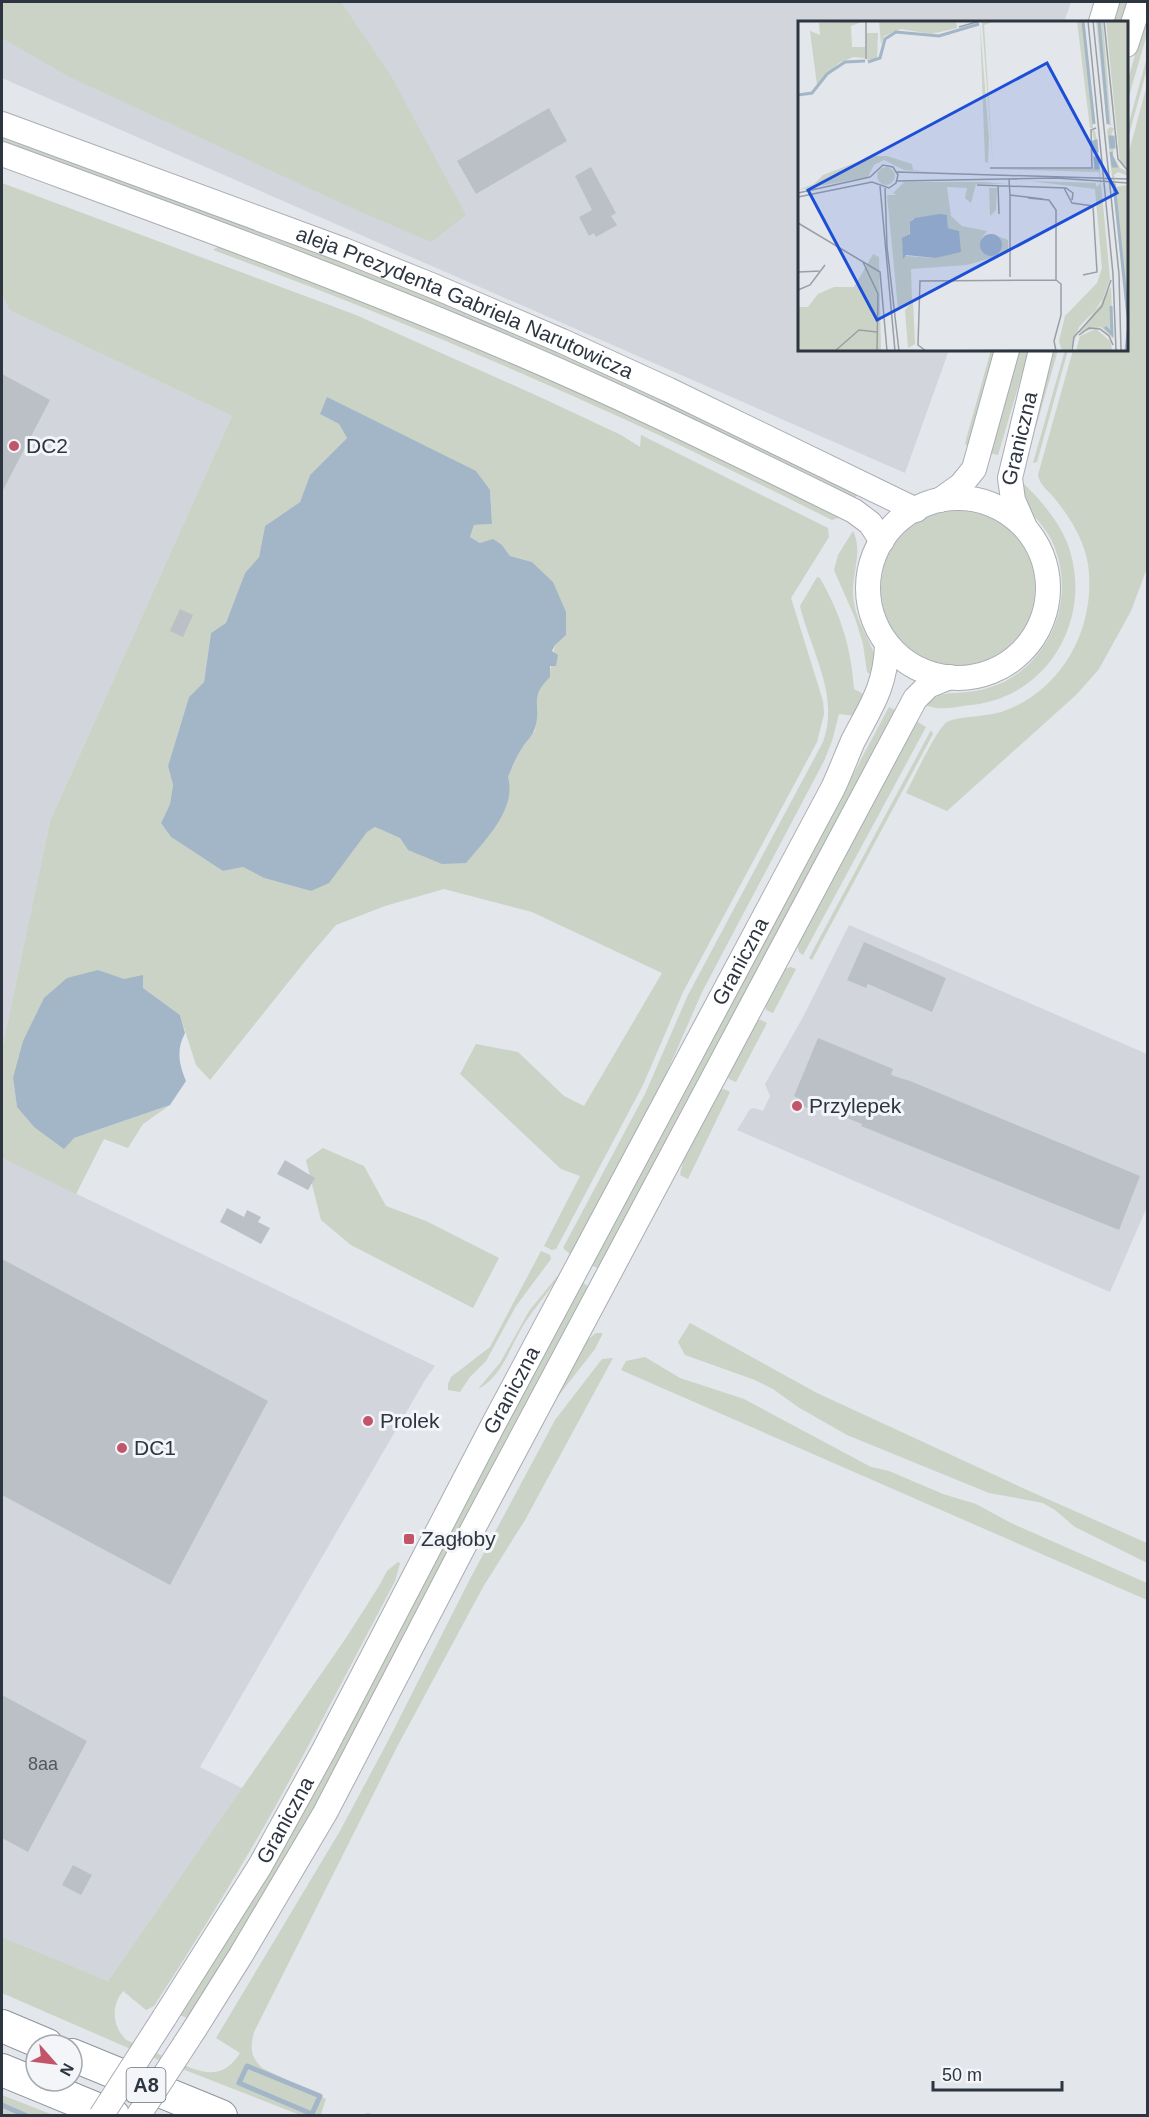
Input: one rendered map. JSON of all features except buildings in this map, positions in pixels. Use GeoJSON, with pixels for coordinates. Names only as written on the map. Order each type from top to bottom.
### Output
{"type":"FeatureCollection","features":[{"type":"Feature","properties":{"kind":"highway"},"geometry":{"type":"LineString","coordinates":[[2,2026],[24,2035]]}},
{"type":"Feature","properties":{"kind":"highway","name":"A8"},"geometry":{"type":"LineString","coordinates":[[84,2060],[221,2115]]}},
{"type":"Feature","properties":{"kind":"highway","name":"A8"},"geometry":{"type":"LineString","coordinates":[[2,2070],[114,2115]]}},
{"type":"Feature","properties":{"kind":"main road"},"geometry":{"type":"LineString","coordinates":[[1101,21],[1107,2]]}},
{"type":"Feature","properties":{"kind":"main road"},"geometry":{"type":"LineString","coordinates":[[1128,39],[1140,2]]}},
{"type":"Feature","properties":{"kind":"main road","name":"aleja Prezydenta Gabriela Narutowicza"},"geometry":{"type":"LineString","coordinates":[[2,124],[344,250],[431,285],[648,380],[916,510]]}},
{"type":"Feature","properties":{"kind":"main road","name":"aleja Prezydenta Gabriela Narutowicza"},"geometry":{"type":"LineString","coordinates":[[2,154],[283,257],[437,318],[561,372],[675,424],[854,511],[870,523],[882,541]]}},
{"type":"Feature","properties":{"kind":"main road","name":"Graniczna"},"geometry":{"type":"LineString","coordinates":[[940,500],[961,485],[974,469],[1007,351]]}},
{"type":"Feature","properties":{"kind":"main road","name":"Graniczna"},"geometry":{"type":"LineString","coordinates":[[1025,527],[1013,500],[1010,478],[1041,351]]}},
{"type":"Feature","properties":{"kind":"main road"},"geometry":{"type":"LineString","coordinates":[[965,499],[1001,510],[1025,527],[1041,550],[1048,579],[1048,598],[1042,620],[1033,637],[1021,651],[989,672],[950,677],[916,669],[901,660],[887,646],[872,619],[868,584],[871,566],[882,541],[903,517],[940,500],[965,499]]}},
{"type":"Feature","properties":{"kind":"main road","name":"Graniczna"},"geometry":{"type":"LineString","coordinates":[[100,2115],[260,1866],[324,1750],[492,1427],[833,788],[880,689],[886,665],[887,646]]}},
{"type":"Feature","properties":{"kind":"main road","name":"Graniczna"},"geometry":{"type":"LineString","coordinates":[[138,2115],[241,1955],[325,1814],[472,1530],[915,699],[928,686],[950,677]]}},
{"type":"Feature","properties":{"kind":"shaded area"},"geometry":{"type":"Polygon","coordinates":[[[2,2],[1071,2],[1064,21],[798,21],[798,351],[949,351],[905,473],[2,78],[2,2]]]}},
{"type":"Feature","properties":{"kind":"shaded area"},"geometry":{"type":"Polygon","coordinates":[[[2,293],[9,310],[232,416],[50,821],[2,1049],[2,293]]]}},
{"type":"Feature","properties":{"kind":"shaded area"},"geometry":{"type":"Polygon","coordinates":[[[849,925],[1147,1054],[1147,1207],[1110,1292],[737,1130],[750,1109],[763,1111],[770,1096],[765,1084],[803,1017],[849,925]]]}},
{"type":"Feature","properties":{"kind":"shaded area"},"geometry":{"type":"Polygon","coordinates":[[[2,1158],[435,1366],[200,1767],[242,1788],[108,1981],[2,1937],[2,1158]]]}},
{"type":"Feature","properties":{"kind":"green space"},"geometry":{"type":"Polygon","coordinates":[[[2,2],[341,2],[391,76],[466,215],[431,242],[343,204],[68,76],[2,38],[2,2]]]}},
{"type":"Feature","properties":{"kind":"green space"},"geometry":{"type":"Polygon","coordinates":[[[1119,2],[1128,2],[1122,21],[1112,21],[1119,2]]]}},
{"type":"Feature","properties":{"kind":"green space"},"geometry":{"type":"Polygon","coordinates":[[[1147,13],[1147,34],[1128,100],[1128,80],[1147,13]]]}},
{"type":"Feature","properties":{"kind":"green space"},"geometry":{"type":"Polygon","coordinates":[[[1147,57],[1147,69],[1128,138],[1128,126],[1147,57]]]}},
{"type":"Feature","properties":{"kind":"green space"},"geometry":{"type":"Polygon","coordinates":[[[1147,85],[1147,568],[1131,611],[1099,669],[1077,694],[947,811],[906,793],[943,726],[947,722],[958,719],[1001,712],[1023,702],[1042,689],[1058,673],[1081,633],[1087,611],[1088,564],[1072,522],[1043,485],[1038,475],[1073,351],[1128,351],[1128,155],[1147,85]]]}},
{"type":"Feature","properties":{"kind":"green space"},"geometry":{"type":"Polygon","coordinates":[[[2,136],[279,237],[496,324],[858,494],[854,499],[443,309],[277,242],[2,142],[2,136]]]}},
{"type":"Feature","properties":{"kind":"green space"},"geometry":{"type":"Polygon","coordinates":[[[2,183],[356,315],[542,398],[621,435],[640,447],[641,435],[828,528],[829,537],[791,598],[823,701],[824,714],[817,742],[683,992],[643,1085],[556,1249],[552,1250],[544,1246],[580,1176],[561,1169],[460,1074],[476,1044],[518,1052],[564,1096],[584,1106],[662,973],[532,912],[444,889],[385,906],[336,925],[210,1080],[196,1065],[180,1015],[143,988],[98,970],[13,1078],[17,1107],[34,1127],[74,1138],[170,1105],[143,1124],[128,1148],[104,1139],[76,1194],[2,1158],[2,1049],[50,821],[232,416],[9,310],[2,293],[2,183]],[[320,414],[339,424],[347,438],[310,475],[300,502],[265,526],[259,557],[245,573],[226,624],[211,633],[204,682],[189,697],[168,766],[173,785],[170,804],[161,823],[171,837],[223,871],[243,867],[264,878],[311,891],[349,855],[367,832],[375,827],[400,838],[408,850],[508,777],[521,748],[535,731],[537,713],[535,701],[540,686],[549,677],[555,645],[557,595],[553,582],[532,562],[510,556],[502,545],[480,543],[470,537],[474,525],[492,524],[490,490],[320,414]]]}},
{"type":"Feature","properties":{"kind":"green space"},"geometry":{"type":"Polygon","coordinates":[[[221,245],[464,342],[542,376],[841,517],[832,520],[650,431],[471,352],[317,289],[213,250],[221,245]]]}},
{"type":"Feature","properties":{"kind":"green space"},"geometry":{"type":"Polygon","coordinates":[[[991,351],[997,351],[970,448],[965,444],[991,351]]]}},
{"type":"Feature","properties":{"kind":"green space"},"geometry":{"type":"Polygon","coordinates":[[[1019,351],[1029,351],[998,455],[990,453],[1019,351]]]}},
{"type":"Feature","properties":{"kind":"green space"},"geometry":{"type":"Polygon","coordinates":[[[1052,351],[1058,351],[1026,462],[1022,461],[1052,351]]]}},
{"type":"Feature","properties":{"kind":"green space"},"geometry":{"type":"Polygon","coordinates":[[[1065,351],[1068,351],[1037,462],[1033,463],[1065,351]]]}},
{"type":"Feature","properties":{"kind":"green space"},"geometry":{"type":"Polygon","coordinates":[[[1022,482],[1041,501],[1058,524],[1066,540],[1074,568],[1075,595],[1070,622],[1060,647],[1044,669],[1024,686],[999,699],[948,708],[926,705],[940,695],[977,691],[1004,682],[1022,670],[1036,656],[1048,639],[1056,621],[1061,602],[1062,582],[1059,561],[1049,535],[1024,505],[1022,482]]]}},
{"type":"Feature","properties":{"kind":"green space"},"geometry":{"type":"Polygon","coordinates":[[[958,511],[987,517],[1001,524],[1012,534],[1022,545],[1029,559],[1035,588],[1029,617],[1022,631],[1012,642],[1001,652],[987,659],[958,665],[929,659],[915,652],[904,642],[894,631],[887,617],[881,588],[887,559],[894,545],[904,534],[915,524],[929,517],[958,511]]]}},
{"type":"Feature","properties":{"kind":"green space"},"geometry":{"type":"Polygon","coordinates":[[[853,531],[857,546],[853,587],[854,603],[874,654],[876,678],[867,672],[863,644],[855,618],[834,570],[838,555],[853,531]]]}},
{"type":"Feature","properties":{"kind":"green space"},"geometry":{"type":"Polygon","coordinates":[[[817,577],[820,578],[827,592],[844,632],[854,689],[867,696],[856,716],[839,714],[824,761],[702,992],[660,1088],[571,1255],[563,1248],[645,1094],[688,995],[823,742],[827,725],[826,690],[800,606],[817,577]]]}},
{"type":"Feature","properties":{"kind":"green space"},"geometry":{"type":"Polygon","coordinates":[[[889,707],[897,711],[599,1269],[591,1265],[889,707]]]}},
{"type":"Feature","properties":{"kind":"green space"},"geometry":{"type":"Polygon","coordinates":[[[916,721],[926,727],[803,955],[799,952],[797,944],[916,721]]]}},
{"type":"Feature","properties":{"kind":"green space"},"geometry":{"type":"Polygon","coordinates":[[[931,730],[933,734],[812,960],[809,958],[931,730]]]}},
{"type":"Feature","properties":{"kind":"green space"},"geometry":{"type":"Polygon","coordinates":[[[791,967],[796,969],[773,1013],[766,1010],[765,1004],[783,969],[791,967]]]}},
{"type":"Feature","properties":{"kind":"green space"},"geometry":{"type":"Polygon","coordinates":[[[756,1020],[767,1023],[736,1082],[729,1079],[727,1074],[756,1020]]]}},
{"type":"Feature","properties":{"kind":"green space"},"geometry":{"type":"Polygon","coordinates":[[[724,1089],[730,1092],[688,1179],[680,1175],[684,1157],[718,1091],[724,1089]]]}},
{"type":"Feature","properties":{"kind":"green space"},"geometry":{"type":"Polygon","coordinates":[[[323,1148],[364,1166],[386,1206],[426,1221],[499,1258],[473,1308],[351,1245],[321,1220],[306,1160],[323,1148]]]}},
{"type":"Feature","properties":{"kind":"green space"},"geometry":{"type":"Polygon","coordinates":[[[541,1251],[550,1255],[551,1259],[516,1306],[486,1361],[470,1377],[460,1392],[448,1390],[451,1377],[490,1347],[541,1251]]]}},
{"type":"Feature","properties":{"kind":"green space"},"geometry":{"type":"Polygon","coordinates":[[[560,1273],[561,1275],[520,1330],[500,1368],[487,1383],[478,1389],[500,1363],[529,1311],[560,1273]]]}},
{"type":"Feature","properties":{"kind":"green space"},"geometry":{"type":"Polygon","coordinates":[[[581,1282],[590,1287],[314,1811],[252,1918],[188,2018],[179,2015],[581,1282]]]}},
{"type":"Feature","properties":{"kind":"green space"},"geometry":{"type":"Polygon","coordinates":[[[690,1323],[817,1393],[1147,1543],[1147,1563],[1075,1527],[1043,1503],[989,1493],[847,1435],[755,1380],[685,1355],[678,1342],[690,1323]]]}},
{"type":"Feature","properties":{"kind":"green space"},"geometry":{"type":"Polygon","coordinates":[[[596,1333],[603,1333],[595,1349],[548,1409],[585,1342],[596,1333]]]}},
{"type":"Feature","properties":{"kind":"green space"},"geometry":{"type":"Polygon","coordinates":[[[645,1357],[680,1378],[744,1399],[871,1467],[889,1471],[943,1494],[976,1504],[1011,1523],[1147,1583],[1147,1600],[621,1370],[626,1361],[645,1357]]]}},
{"type":"Feature","properties":{"kind":"green space"},"geometry":{"type":"Polygon","coordinates":[[[613,1358],[525,1520],[483,1587],[397,1747],[254,2032],[252,2052],[258,2064],[326,2099],[321,2114],[324,2115],[300,2115],[126,2047],[2,1993],[2,1937],[108,1981],[346,1638],[387,1571],[398,1562],[400,1563],[395,1581],[290,1779],[231,1883],[170,1982],[154,2006],[146,2010],[123,1991],[116,2003],[116,2022],[126,2040],[199,2071],[217,2072],[233,2063],[240,2053],[216,2038],[340,1831],[555,1420],[602,1359],[613,1358]]]}},
{"type":"Feature","properties":{"kind":"green space"},"geometry":{"type":"Polygon","coordinates":[[[2,2095],[53,2115],[2,2115],[2,2095]]]}},
{"type":"Feature","properties":{"kind":"water"},"geometry":{"type":"Polygon","coordinates":[[[327,397],[476,471],[490,490],[492,524],[474,525],[470,537],[480,543],[493,539],[502,545],[510,556],[532,562],[553,582],[566,612],[566,635],[552,651],[558,655],[556,666],[550,666],[550,677],[539,691],[534,731],[520,751],[508,777],[510,789],[504,812],[490,834],[466,863],[442,864],[408,850],[400,838],[375,827],[367,832],[329,883],[311,891],[264,878],[243,867],[223,871],[171,837],[161,823],[170,804],[173,785],[168,766],[189,697],[204,682],[211,633],[226,623],[245,573],[259,557],[265,526],[300,502],[310,475],[347,438],[339,424],[320,414],[327,397]]]}},
{"type":"Feature","properties":{"kind":"water"},"geometry":{"type":"Polygon","coordinates":[[[98,970],[124,979],[143,975],[143,988],[180,1015],[185,1033],[180,1045],[180,1057],[186,1081],[170,1105],[74,1138],[64,1149],[34,1127],[17,1107],[13,1078],[23,1041],[44,998],[67,978],[98,970]]]}},
{"type":"Feature","properties":{"kind":"waterway"},"geometry":{"type":"LineString","coordinates":[[247,2066],[320,2096],[312,2114],[239,2083],[247,2066]]}},
{"type":"Feature","properties":{"kind":"waterway"},"geometry":{"type":"LineString","coordinates":[[2,2105],[27,2116]]}},
{"type":"Feature","properties":{"kind":"place","name":"DC2"},"geometry":{"type":"Point","coordinates":[14,446]}},
{"type":"Feature","properties":{"kind":"place","name":"Przylepek"},"geometry":{"type":"Point","coordinates":[797,1106]}},
{"type":"Feature","properties":{"kind":"place","name":"Prolek"},"geometry":{"type":"Point","coordinates":[368,1421]}},
{"type":"Feature","properties":{"kind":"place","name":"DC1"},"geometry":{"type":"Point","coordinates":[122,1448]}},
{"type":"Feature","properties":{"kind":"place","name":"Zagłoby"},"geometry":{"type":"Point","coordinates":[409,1539]}}]}
